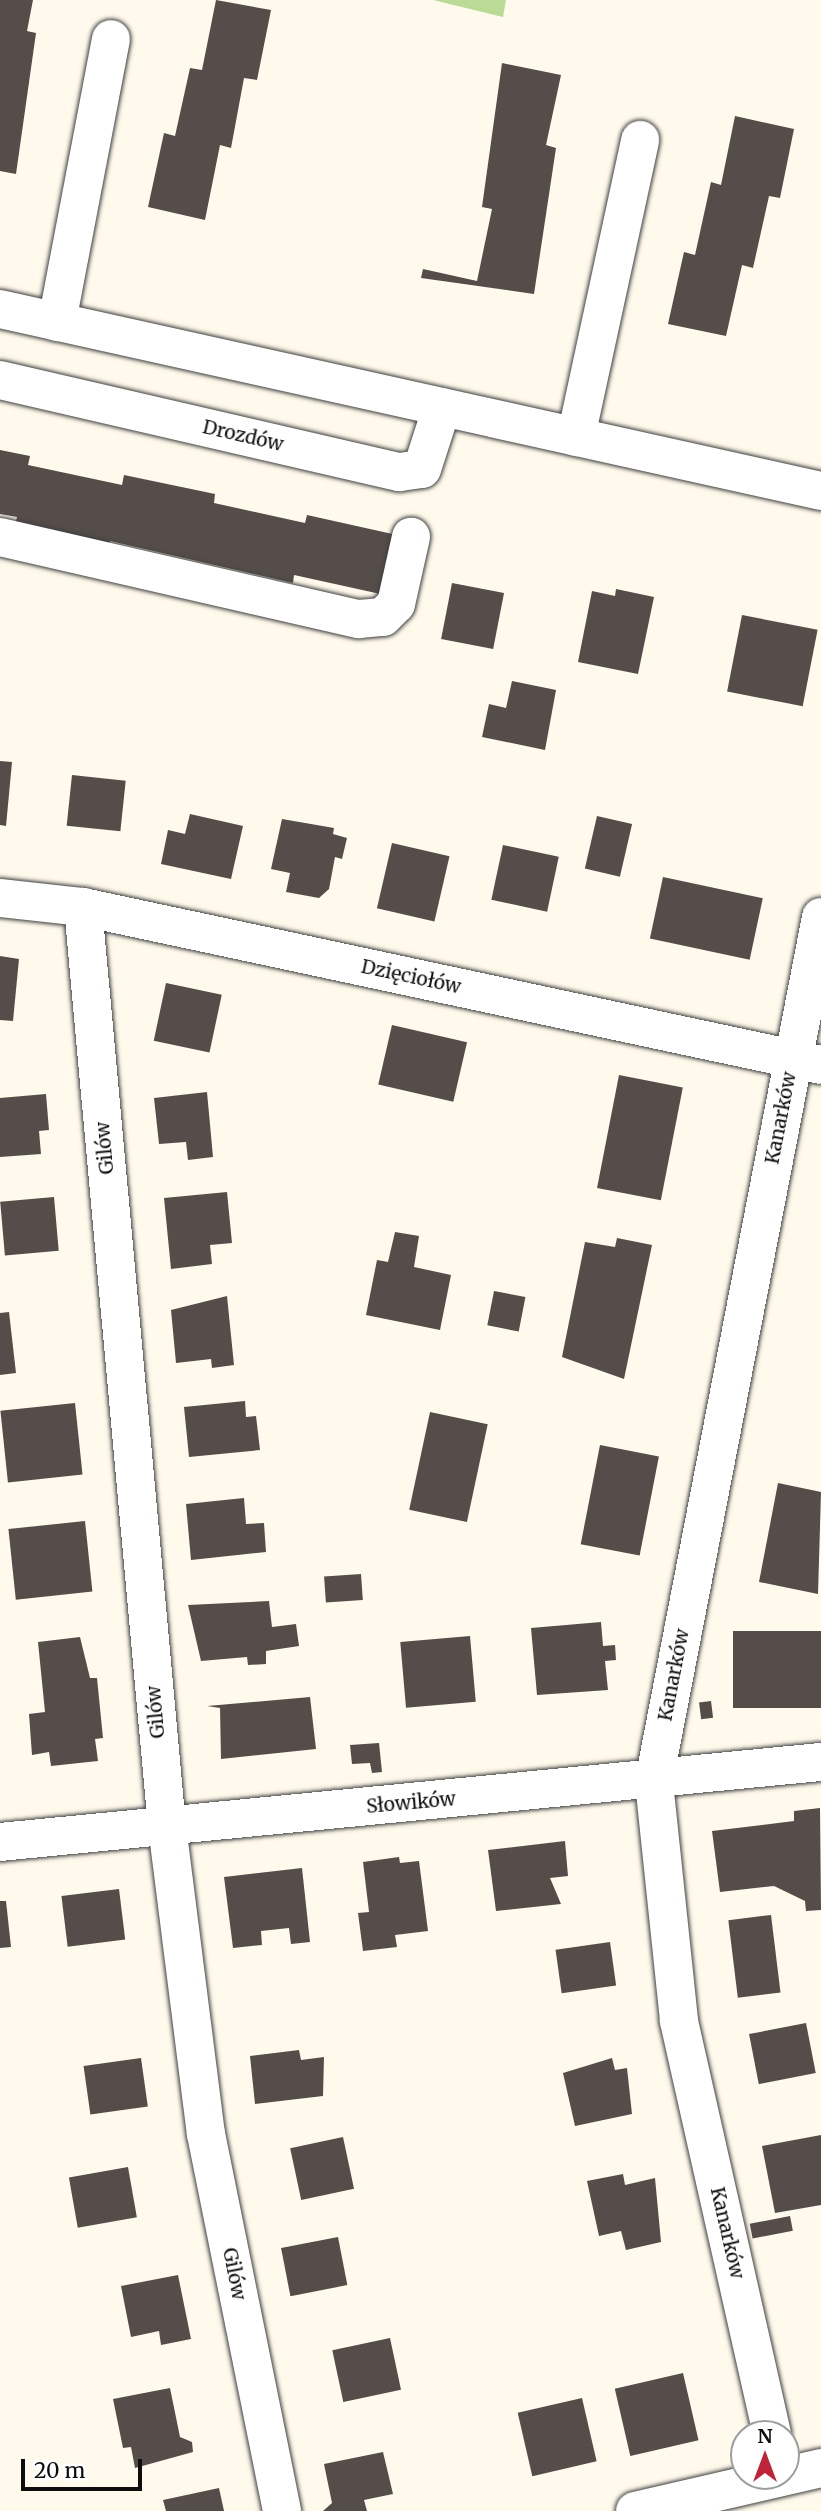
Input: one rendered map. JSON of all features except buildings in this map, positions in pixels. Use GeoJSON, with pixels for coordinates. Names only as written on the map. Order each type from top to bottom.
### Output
{"type":"FeatureCollection","features":[{"type":"Feature","properties":{"kind":"street"},"geometry":{"type":"LineString","coordinates":[[57,322],[111,39]]}},
{"type":"Feature","properties":{"kind":"street"},"geometry":{"type":"LineString","coordinates":[[576,437],[640,140]]}},
{"type":"Feature","properties":{"kind":"street"},"geometry":{"type":"LineString","coordinates":[[0,309],[821,491]]}},
{"type":"Feature","properties":{"kind":"street","name":"Drozdów"},"geometry":{"type":"LineString","coordinates":[[0,380],[400,472],[422,469],[442,407]]}},
{"type":"Feature","properties":{"kind":"street"},"geometry":{"type":"LineString","coordinates":[[0,537],[359,619],[383,617],[396,604],[411,537]]}},
{"type":"Feature","properties":{"kind":"street","name":"Dzięciołów"},"geometry":{"type":"LineString","coordinates":[[0,898],[83,907],[807,1062]]}},
{"type":"Feature","properties":{"kind":"street","name":"Gilów"},"geometry":{"type":"LineString","coordinates":[[83,907],[167,1826],[206,2134],[282,2511]]}},
{"type":"Feature","properties":{"kind":"street","name":"Kanarków"},"geometry":{"type":"LineString","coordinates":[[769,2420],[679,2020],[654,1781],[807,1062],[821,916]]}},
{"type":"Feature","properties":{"kind":"street","name":"Słowików"},"geometry":{"type":"LineString","coordinates":[[0,1842],[654,1781],[821,1762]]}},
{"type":"Feature","properties":{"kind":"street"},"geometry":{"type":"LineString","coordinates":[[800,2473],[821,2468]]}},
{"type":"Feature","properties":{"kind":"street"},"geometry":{"type":"LineString","coordinates":[[635,2511],[730,2489]]}},
{"type":"Feature","properties":{"kind":"green space"},"geometry":{"type":"Polygon","coordinates":[[[433,0],[506,0],[503,17],[433,0]]]}}]}
